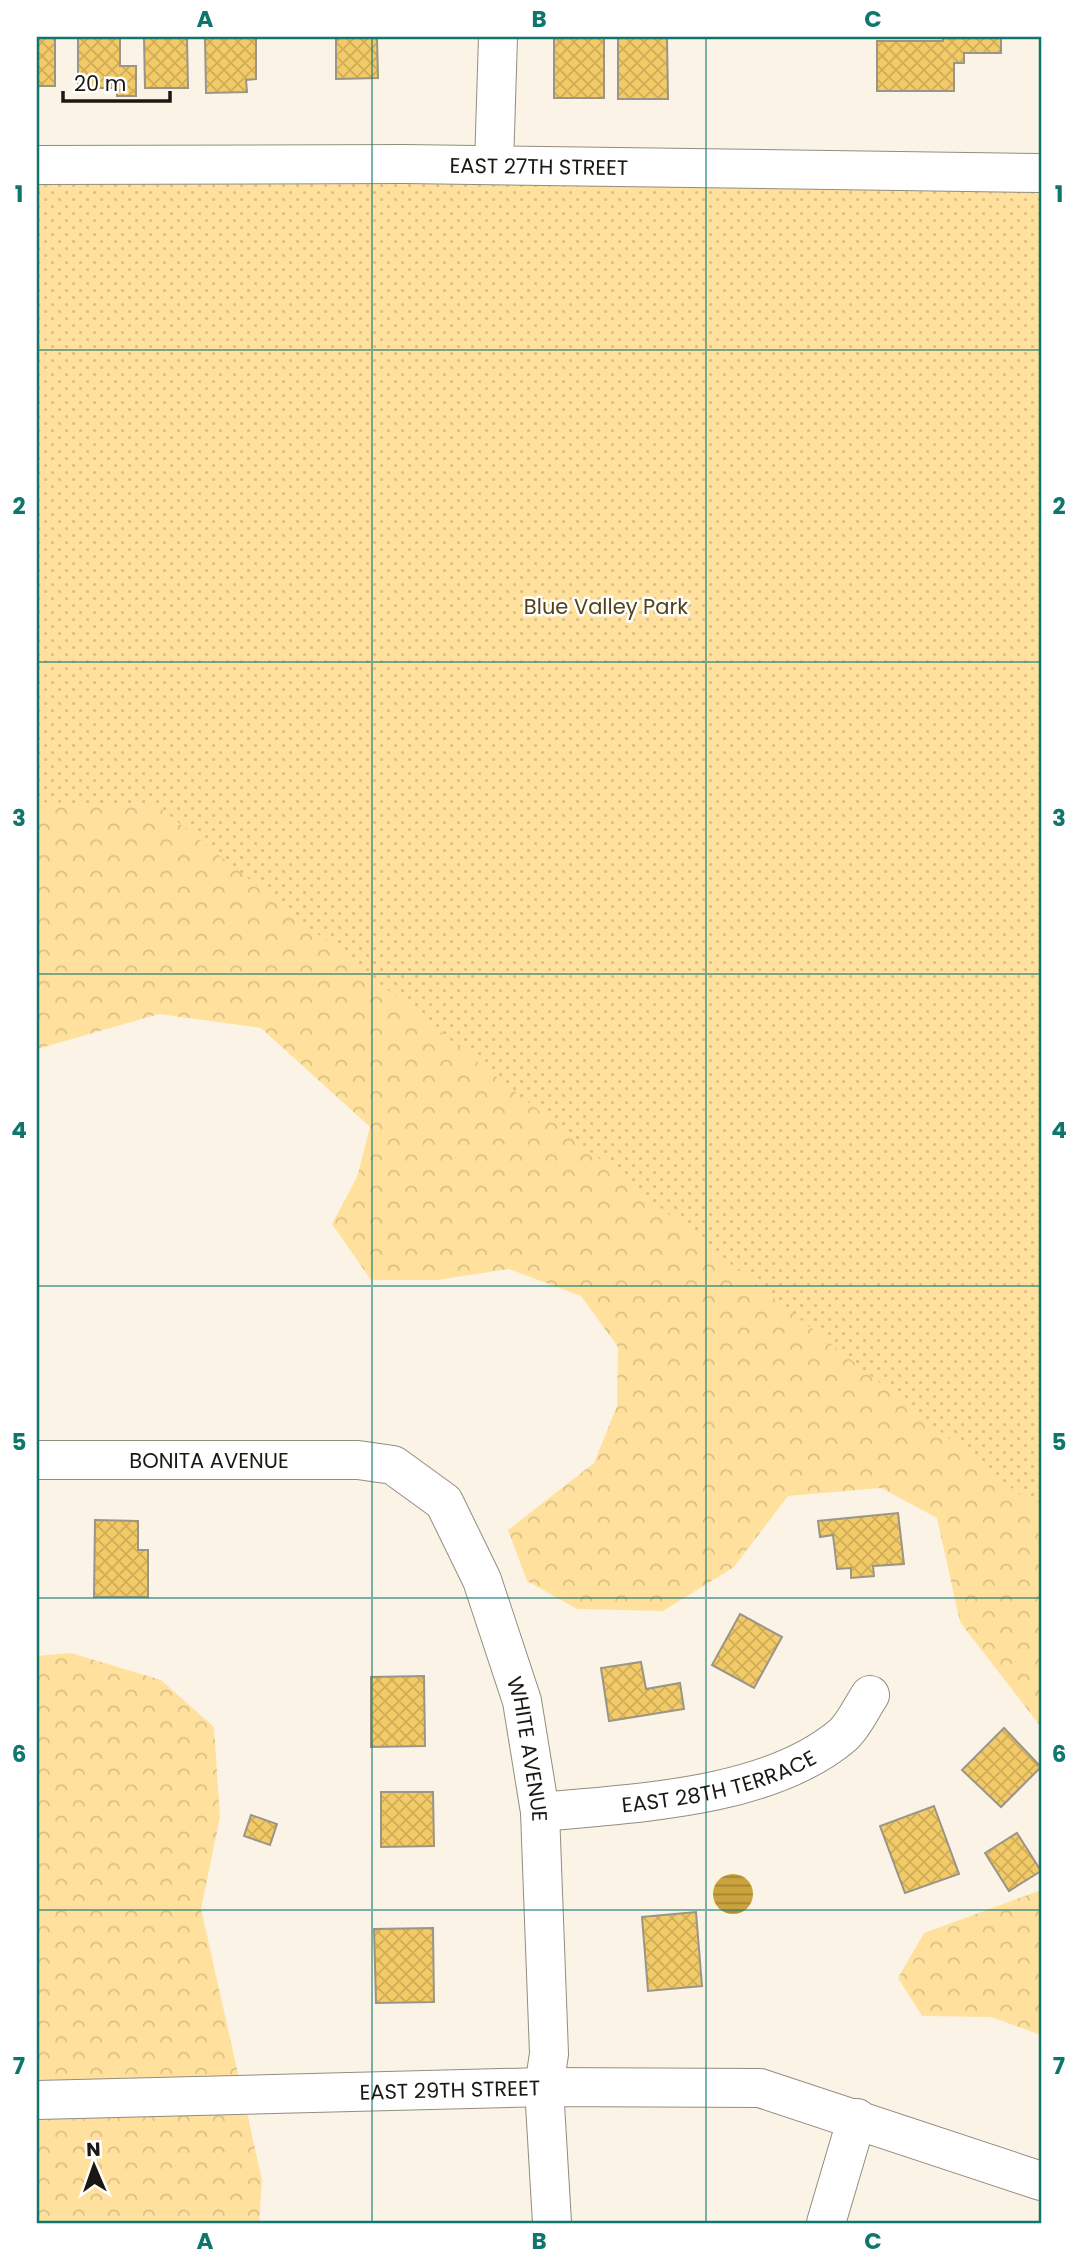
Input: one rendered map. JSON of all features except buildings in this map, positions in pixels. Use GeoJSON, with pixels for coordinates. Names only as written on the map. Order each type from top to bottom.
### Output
{"type":"FeatureCollection","features":[{"type":"Feature","properties":{"kind":"street"},"geometry":{"type":"LineString","coordinates":[[494,165],[498,37]]}},
{"type":"Feature","properties":{"kind":"street","name":"EAST 27TH STREET"},"geometry":{"type":"LineString","coordinates":[[37,165],[494,165],[1041,173]]}},
{"type":"Feature","properties":{"kind":"street","name":"BONITA AVENUE"},"geometry":{"type":"LineString","coordinates":[[37,1460],[358,1460],[381,1463]]}},
{"type":"Feature","properties":{"kind":"street","name":"WHITE AVENUE"},"geometry":{"type":"LineString","coordinates":[[381,1463],[393,1465],[444,1502],[482,1580],[522,1701],[540,1812],[549,2054],[544,2087],[552,2223]]}},
{"type":"Feature","properties":{"kind":"street","name":"EAST 28TH TERRACE"},"geometry":{"type":"LineString","coordinates":[[540,1812],[692,1797],[745,1783],[807,1758],[844,1734],[870,1695]]}},
{"type":"Feature","properties":{"kind":"street","name":"EAST 29TH STREET"},"geometry":{"type":"LineString","coordinates":[[37,2100],[544,2087],[760,2088],[1041,2181]]}},
{"type":"Feature","properties":{"kind":"street"},"geometry":{"type":"LineString","coordinates":[[826,2223],[857,2118]]}},
{"type":"Feature","properties":{"kind":"green space","name":"Blue Valley Park"},"geometry":{"type":"Polygon","coordinates":[[[37,169],[1041,174],[1041,1543],[1039,1510],[156,805],[37,802],[37,169]]]}},
{"type":"Feature","properties":{"kind":"green space","name":"Blue Valley Park"},"geometry":{"type":"Polygon","coordinates":[[[1041,357],[1041,1727],[960,1622],[937,1518],[881,1488],[788,1496],[734,1567],[663,1611],[577,1609],[527,1581],[508,1530],[594,1463],[617,1406],[618,1347],[581,1296],[509,1269],[437,1280],[371,1280],[332,1224],[357,1177],[370,1127],[261,1028],[159,1014],[37,1049],[37,389],[1041,357]]]}},
{"type":"Feature","properties":{"kind":"green space"},"geometry":{"type":"Polygon","coordinates":[[[71,1653],[161,1680],[214,1727],[220,1817],[201,1909],[262,2180],[259,2223],[37,2223],[37,1656],[71,1653]]]}},
{"type":"Feature","properties":{"kind":"green space"},"geometry":{"type":"Polygon","coordinates":[[[1041,1890],[1041,2035],[991,2017],[922,2016],[898,1978],[924,1933],[1041,1890]]]}},
{"type":"Feature","properties":{"kind":"shaded area"},"geometry":{"type":"Polygon","coordinates":[[[733,1874],[741,1875],[747,1880],[752,1886],[752,1902],[747,1908],[741,1913],[733,1914],[725,1913],[719,1908],[714,1902],[713,1894],[714,1886],[719,1880],[725,1875],[733,1874]]]}}]}
